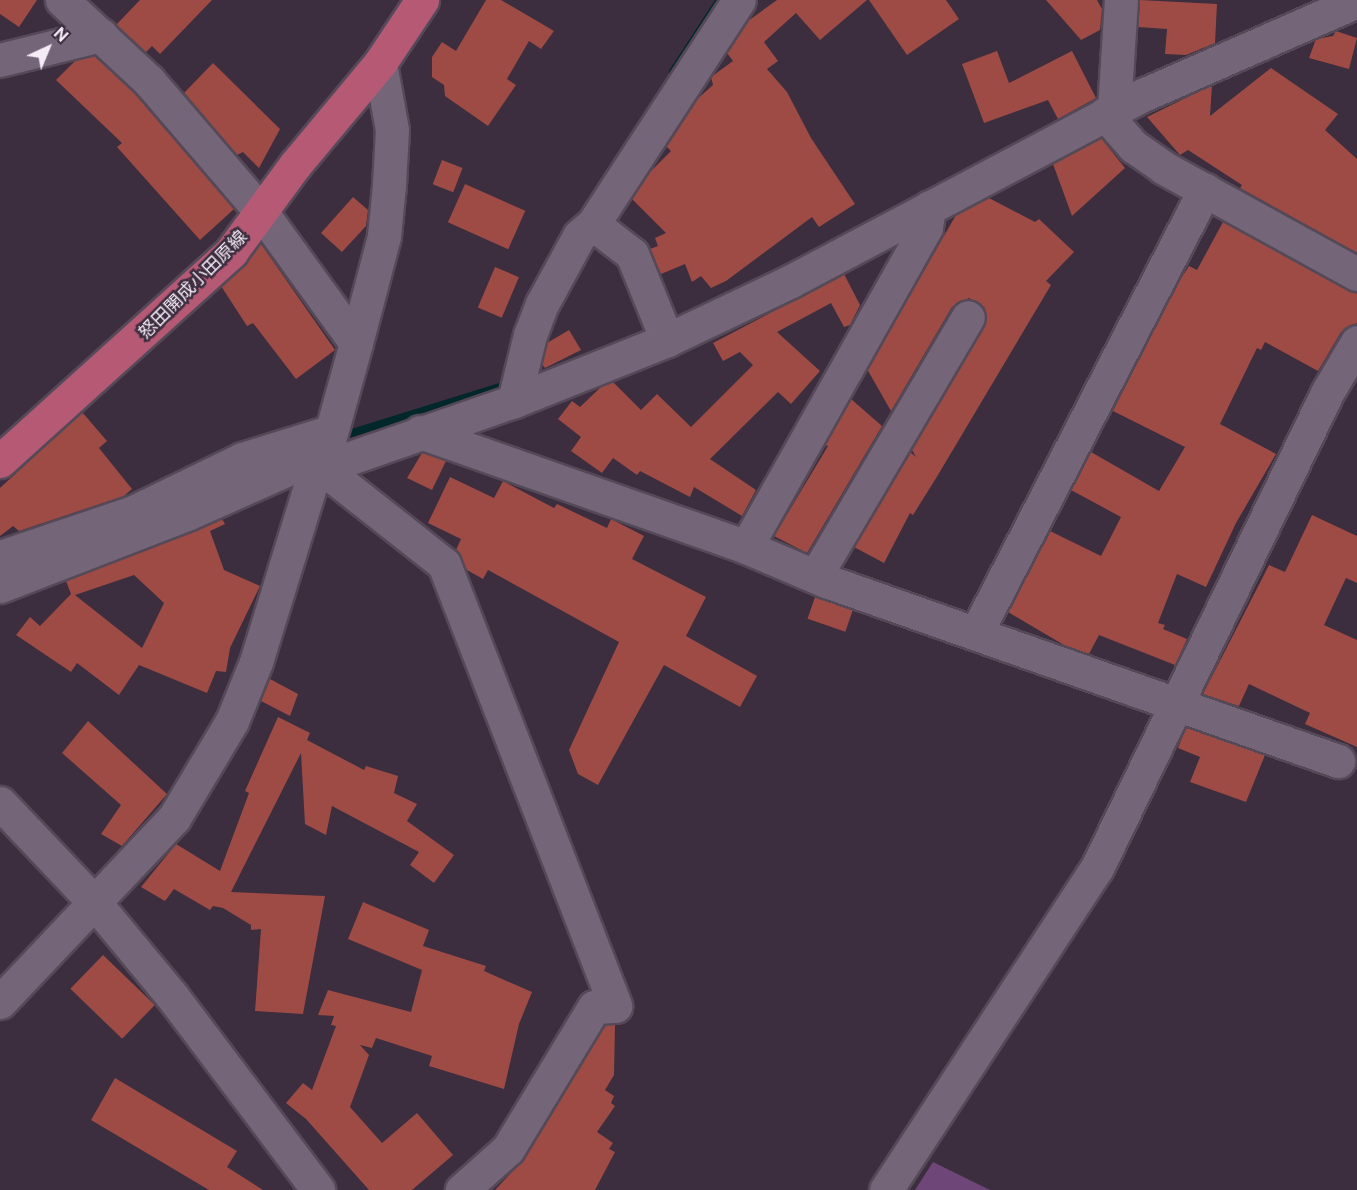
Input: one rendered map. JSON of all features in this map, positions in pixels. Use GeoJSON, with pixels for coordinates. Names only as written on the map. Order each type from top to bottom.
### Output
{"type":"FeatureCollection","features":[{"type":"Feature","properties":{"kind":"main road","name":"怒田開成小田原線"},"geometry":{"type":"LineString","coordinates":[[0,461],[180,302],[231,252],[262,213],[295,165],[380,63],[407,6]]}},
{"type":"Feature","properties":{"kind":"street"},"geometry":{"type":"LineString","coordinates":[[62,0],[148,81],[262,213],[356,343]]}},
{"type":"Feature","properties":{"kind":"street"},"geometry":{"type":"LineString","coordinates":[[514,401],[530,334],[542,304],[579,236],[593,224],[712,36],[739,0]]}},
{"type":"Feature","properties":{"kind":"street"},"geometry":{"type":"LineString","coordinates":[[1121,0],[1109,112],[1133,146],[1205,190],[1357,274]]}},
{"type":"Feature","properties":{"kind":"street"},"geometry":{"type":"LineString","coordinates":[[327,446],[336,463],[514,401],[667,340],[791,280],[1109,112],[1299,23],[1357,1]]}},
{"type":"Feature","properties":{"kind":"street"},"geometry":{"type":"LineString","coordinates":[[0,60],[101,35]]}},
{"type":"Feature","properties":{"kind":"street"},"geometry":{"type":"LineString","coordinates":[[0,1002],[174,818],[232,721],[256,662],[313,477],[327,446],[384,236],[392,130],[380,63]]}},
{"type":"Feature","properties":{"kind":"street"},"geometry":{"type":"LineString","coordinates":[[976,633],[1205,190]]}},
{"type":"Feature","properties":{"kind":"street"},"geometry":{"type":"LineString","coordinates":[[746,547],[926,227],[929,207]]}},
{"type":"Feature","properties":{"kind":"street"},"geometry":{"type":"LineString","coordinates":[[593,224],[632,254],[667,340]]}},
{"type":"Feature","properties":{"kind":"street"},"geometry":{"type":"LineString","coordinates":[[816,574],[968,317]]}},
{"type":"Feature","properties":{"kind":"street"},"geometry":{"type":"LineString","coordinates":[[886,1190],[1097,868],[1327,393],[1357,342]]}},
{"type":"Feature","properties":{"kind":"street"},"geometry":{"type":"LineString","coordinates":[[420,432],[746,547],[976,633],[1176,701],[1338,761]]}},
{"type":"Feature","properties":{"kind":"street"},"geometry":{"type":"LineString","coordinates":[[0,557],[131,513],[242,459],[327,446]]}},
{"type":"Feature","properties":{"kind":"street"},"geometry":{"type":"LineString","coordinates":[[0,586],[187,514],[304,462],[327,446]]}},
{"type":"Feature","properties":{"kind":"street"},"geometry":{"type":"LineString","coordinates":[[327,446],[335,478],[444,564],[615,1006],[594,1007],[508,1149],[462,1190]]}},
{"type":"Feature","properties":{"kind":"street"},"geometry":{"type":"LineString","coordinates":[[0,803],[95,903],[172,996],[318,1190]]}},
{"type":"Feature","properties":{"kind":"shaded area"},"geometry":{"type":"Polygon","coordinates":[[[933,1162],[990,1190],[915,1190],[933,1162]]]}},
{"type":"Feature","properties":{"kind":"building"},"geometry":{"type":"Polygon","coordinates":[[[0,0],[37,0],[19,27],[0,14],[0,0]]]}},
{"type":"Feature","properties":{"kind":"building"},"geometry":{"type":"Polygon","coordinates":[[[140,0],[212,0],[160,54],[152,46],[146,52],[116,25],[140,0]]]}},
{"type":"Feature","properties":{"kind":"building"},"geometry":{"type":"Polygon","coordinates":[[[486,0],[501,0],[554,31],[541,49],[529,41],[507,79],[516,85],[488,126],[445,96],[444,85],[432,77],[432,57],[442,42],[456,51],[486,0]]]}},
{"type":"Feature","properties":{"kind":"building"},"geometry":{"type":"Polygon","coordinates":[[[777,0],[867,0],[820,40],[796,13],[764,42],[778,61],[767,69],[787,92],[811,138],[855,204],[819,227],[812,217],[726,281],[711,288],[701,276],[692,282],[685,264],[661,274],[650,249],[658,246],[655,238],[666,233],[632,199],[648,174],[671,151],[666,146],[695,101],[713,85],[711,77],[733,61],[727,53],[748,21],[777,0]]]}},
{"type":"Feature","properties":{"kind":"building"},"geometry":{"type":"Polygon","coordinates":[[[869,0],[946,0],[959,19],[907,55],[869,0]]]}},
{"type":"Feature","properties":{"kind":"building"},"geometry":{"type":"Polygon","coordinates":[[[1046,0],[1097,0],[1102,9],[1100,30],[1081,40],[1046,0]]]}},
{"type":"Feature","properties":{"kind":"building"},"geometry":{"type":"Polygon","coordinates":[[[1140,0],[1217,4],[1215,43],[1186,55],[1165,54],[1167,29],[1138,27],[1140,0]]]}},
{"type":"Feature","properties":{"kind":"building"},"geometry":{"type":"Polygon","coordinates":[[[1336,31],[1357,38],[1349,69],[1309,58],[1316,39],[1333,36],[1336,31]]]}},
{"type":"Feature","properties":{"kind":"building"},"geometry":{"type":"Polygon","coordinates":[[[997,51],[1009,83],[1072,51],[1096,98],[1058,119],[1048,100],[984,123],[962,64],[997,51]]]}},
{"type":"Feature","properties":{"kind":"building"},"geometry":{"type":"Polygon","coordinates":[[[95,56],[135,94],[234,209],[200,240],[117,147],[122,143],[56,80],[75,61],[95,56]]]}},
{"type":"Feature","properties":{"kind":"building"},"geometry":{"type":"Polygon","coordinates":[[[213,63],[280,129],[259,168],[243,152],[237,155],[184,93],[213,63]]]}},
{"type":"Feature","properties":{"kind":"building"},"geometry":{"type":"Polygon","coordinates":[[[1271,68],[1338,114],[1325,130],[1357,159],[1357,253],[1240,188],[1242,185],[1188,150],[1180,155],[1147,117],[1212,85],[1210,116],[1271,68]]]}},
{"type":"Feature","properties":{"kind":"building"},"geometry":{"type":"Polygon","coordinates":[[[1101,138],[1125,168],[1072,216],[1053,164],[1101,138]]]}},
{"type":"Feature","properties":{"kind":"building"},"geometry":{"type":"Polygon","coordinates":[[[442,160],[463,168],[453,192],[433,184],[442,160]]]}},
{"type":"Feature","properties":{"kind":"building"},"geometry":{"type":"Polygon","coordinates":[[[465,184],[525,211],[508,249],[448,222],[465,184]]]}},
{"type":"Feature","properties":{"kind":"building"},"geometry":{"type":"Polygon","coordinates":[[[353,197],[368,210],[366,226],[342,252],[321,233],[353,197]]]}},
{"type":"Feature","properties":{"kind":"building"},"geometry":{"type":"Polygon","coordinates":[[[989,198],[1035,222],[1039,219],[1074,252],[1046,281],[1051,285],[938,475],[913,515],[910,513],[884,563],[854,547],[910,452],[916,457],[912,450],[984,327],[985,308],[969,298],[952,307],[891,411],[867,369],[956,215],[989,198]]]}},
{"type":"Feature","properties":{"kind":"building"},"geometry":{"type":"Polygon","coordinates":[[[1223,222],[1357,293],[1357,323],[1341,332],[1318,371],[1265,342],[1261,350],[1257,348],[1220,424],[1276,454],[1236,523],[1206,587],[1177,574],[1158,623],[1165,625],[1163,629],[1187,639],[1175,665],[1099,635],[1089,654],[1064,645],[1008,612],[1050,531],[1101,556],[1121,517],[1071,490],[1091,452],[1159,491],[1185,447],[1113,411],[1176,286],[1189,266],[1197,270],[1223,222]]]}},
{"type":"Feature","properties":{"kind":"building"},"geometry":{"type":"Polygon","coordinates":[[[261,244],[335,350],[296,379],[253,323],[247,326],[221,286],[261,244]]]}},
{"type":"Feature","properties":{"kind":"building"},"geometry":{"type":"Polygon","coordinates":[[[495,267],[519,277],[502,318],[478,308],[495,267]]]}},
{"type":"Feature","properties":{"kind":"building"},"geometry":{"type":"Polygon","coordinates":[[[844,274],[860,305],[850,325],[844,327],[831,303],[777,332],[820,371],[791,404],[778,392],[710,459],[756,490],[742,516],[694,487],[690,497],[640,471],[637,475],[613,458],[602,473],[571,451],[581,437],[558,419],[572,401],[580,407],[602,386],[613,382],[641,410],[657,394],[691,427],[753,365],[740,352],[723,361],[713,343],[844,274]]]}},
{"type":"Feature","properties":{"kind":"building"},"geometry":{"type":"Polygon","coordinates":[[[569,330],[581,350],[545,368],[542,364],[547,343],[569,330]]]}},
{"type":"Feature","properties":{"kind":"building"},"geometry":{"type":"Polygon","coordinates":[[[851,399],[882,426],[807,553],[774,536],[828,446],[825,445],[851,399]]]}},
{"type":"Feature","properties":{"kind":"building"},"geometry":{"type":"Polygon","coordinates":[[[82,412],[107,441],[99,448],[132,489],[124,496],[19,531],[13,526],[0,536],[0,488],[82,412]]]}},
{"type":"Feature","properties":{"kind":"building"},"geometry":{"type":"Polygon","coordinates":[[[422,453],[446,461],[432,490],[407,478],[422,453]]]}},
{"type":"Feature","properties":{"kind":"building"},"geometry":{"type":"Polygon","coordinates":[[[450,477],[494,498],[503,481],[554,508],[557,504],[607,528],[611,519],[644,536],[632,559],[706,597],[686,636],[757,676],[740,707],[664,665],[598,785],[578,774],[569,750],[619,642],[488,570],[483,579],[467,570],[456,550],[461,539],[428,523],[450,477]]]}},
{"type":"Feature","properties":{"kind":"building"},"geometry":{"type":"Polygon","coordinates":[[[1312,515],[1357,536],[1357,583],[1346,578],[1324,625],[1357,640],[1357,747],[1305,724],[1310,713],[1249,684],[1239,706],[1203,694],[1269,565],[1285,572],[1312,515]]]}},
{"type":"Feature","properties":{"kind":"building"},"geometry":{"type":"Polygon","coordinates":[[[222,519],[225,524],[210,531],[224,570],[260,586],[230,648],[226,672],[216,671],[207,693],[139,665],[119,695],[77,663],[71,672],[16,635],[30,617],[40,626],[71,594],[66,581],[222,519]],[[134,575],[75,595],[142,648],[164,603],[134,575]]]}},
{"type":"Feature","properties":{"kind":"building"},"geometry":{"type":"Polygon","coordinates":[[[815,597],[853,610],[845,632],[808,619],[815,597]]]}},
{"type":"Feature","properties":{"kind":"building"},"geometry":{"type":"Polygon","coordinates":[[[270,679],[298,694],[290,716],[261,701],[270,679]]]}},
{"type":"Feature","properties":{"kind":"building"},"geometry":{"type":"Polygon","coordinates":[[[278,717],[310,733],[307,740],[364,770],[366,766],[398,776],[394,793],[417,804],[407,821],[454,855],[434,883],[410,865],[419,852],[332,806],[326,835],[305,824],[301,753],[231,892],[325,896],[303,1014],[255,1011],[261,929],[251,930],[251,925],[223,908],[213,906],[210,910],[174,889],[165,901],[141,887],[176,844],[220,871],[249,793],[245,791],[278,717]]]}},
{"type":"Feature","properties":{"kind":"building"},"geometry":{"type":"Polygon","coordinates":[[[88,721],[167,794],[122,846],[101,834],[121,805],[62,753],[88,721]]]}},
{"type":"Feature","properties":{"kind":"building"},"geometry":{"type":"Polygon","coordinates":[[[1186,727],[1265,755],[1246,802],[1190,782],[1200,757],[1178,748],[1186,727]]]}},
{"type":"Feature","properties":{"kind":"building"},"geometry":{"type":"Polygon","coordinates":[[[363,902],[429,930],[423,946],[486,966],[484,971],[532,992],[519,1024],[504,1089],[429,1066],[432,1056],[376,1038],[372,1048],[360,1045],[369,1055],[350,1107],[382,1143],[417,1113],[453,1155],[412,1190],[369,1190],[306,1119],[286,1103],[303,1083],[312,1090],[336,1026],[331,1025],[334,1016],[318,1015],[328,990],[411,1012],[422,970],[348,939],[363,902]]]}},
{"type":"Feature","properties":{"kind":"building"},"geometry":{"type":"Polygon","coordinates":[[[103,955],[155,1005],[122,1039],[70,989],[103,955]]]}},
{"type":"Feature","properties":{"kind":"building"},"geometry":{"type":"Polygon","coordinates":[[[605,1025],[615,1025],[614,1075],[605,1090],[614,1096],[611,1103],[615,1106],[597,1132],[613,1143],[609,1149],[615,1152],[595,1190],[495,1190],[524,1159],[605,1025]]]}},
{"type":"Feature","properties":{"kind":"building"},"geometry":{"type":"Polygon","coordinates":[[[115,1078],[237,1151],[227,1167],[263,1190],[209,1190],[91,1120],[115,1078]]]}},
{"type":"Feature","properties":{"kind":"waterway"},"geometry":{"type":"LineString","coordinates":[[673,72],[720,0]]}},
{"type":"Feature","properties":{"kind":"waterway"},"geometry":{"type":"LineString","coordinates":[[339,437],[506,385],[507,381]]}}]}
